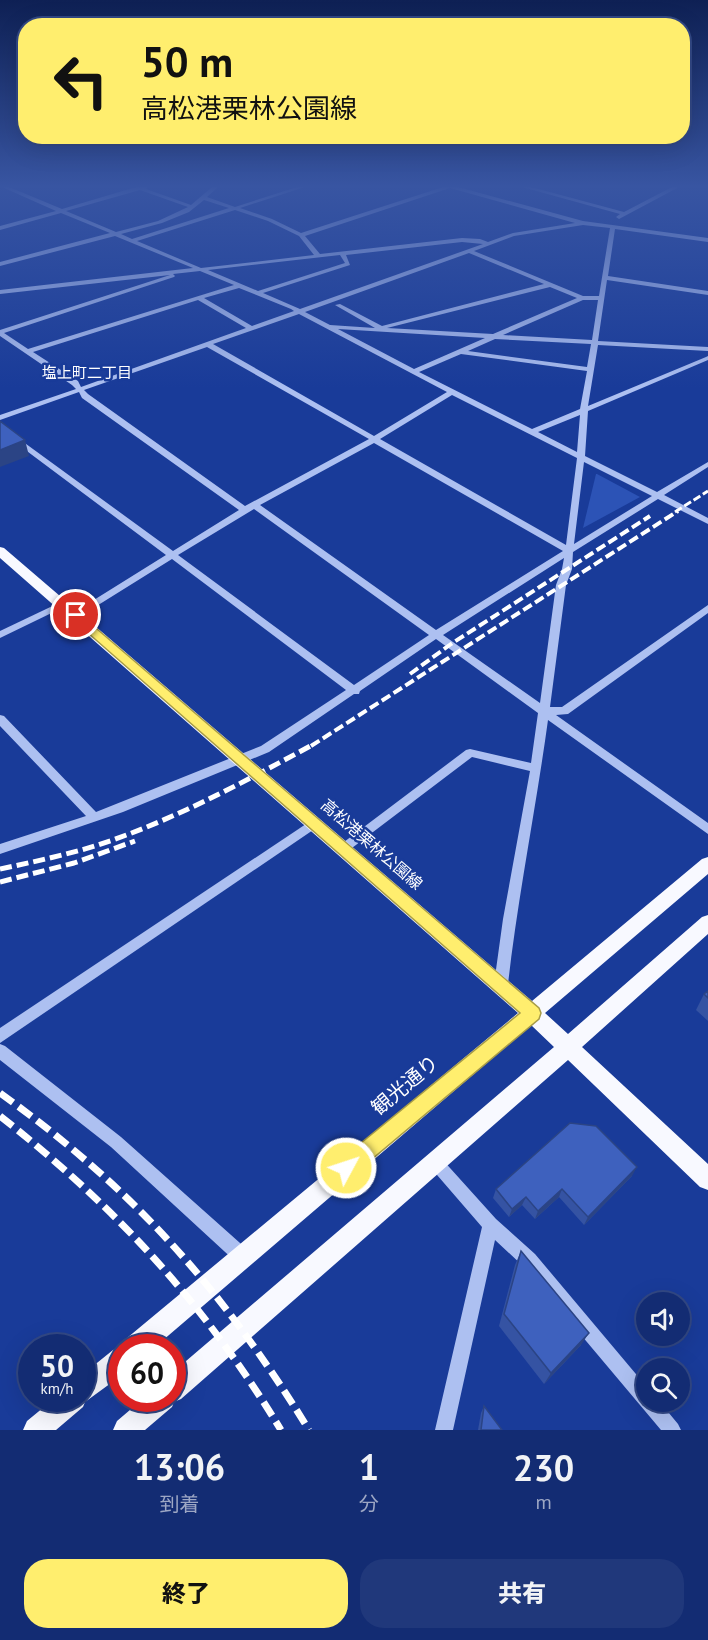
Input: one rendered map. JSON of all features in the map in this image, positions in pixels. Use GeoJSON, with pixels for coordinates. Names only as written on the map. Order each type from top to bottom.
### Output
{"type":"FeatureCollection","features":[{"type":"Feature","properties":{"kind":"main road","name":"高松港栗林公園線"},"geometry":{"type":"LineString","coordinates":[[0,550],[501,984],[708,1179]]}},
{"type":"Feature","properties":{"kind":"main road","name":"観光通り"},"geometry":{"type":"LineString","coordinates":[[152,1334],[708,864]]}},
{"type":"Feature","properties":{"kind":"main road"},"geometry":{"type":"LineString","coordinates":[[186,1378],[436,1163],[708,923]]}},
{"type":"Feature","properties":{"kind":"main road"},"geometry":{"type":"LineString","coordinates":[[96,1380],[108,1370]]}},
{"type":"Feature","properties":{"kind":"main road"},"geometry":{"type":"LineString","coordinates":[[36,1430],[57,1412]]}},
{"type":"Feature","properties":{"kind":"main road"},"geometry":{"type":"LineString","coordinates":[[126,1430],[147,1412]]}},
{"type":"Feature","properties":{"kind":"street"},"geometry":{"type":"LineString","coordinates":[[0,264],[40,254]]}},
{"type":"Feature","properties":{"kind":"street"},"geometry":{"type":"LineString","coordinates":[[159,254],[241,285],[300,312],[452,392],[708,521]]}},
{"type":"Feature","properties":{"kind":"street"},"geometry":{"type":"LineString","coordinates":[[0,292],[336,254]]}},
{"type":"Feature","properties":{"kind":"street"},"geometry":{"type":"LineString","coordinates":[[258,293],[348,264],[342,254]]}},
{"type":"Feature","properties":{"kind":"street"},"geometry":{"type":"LineString","coordinates":[[0,418],[462,254]]}},
{"type":"Feature","properties":{"kind":"street"},"geometry":{"type":"LineString","coordinates":[[476,254],[582,298],[602,298]]}},
{"type":"Feature","properties":{"kind":"street"},"geometry":{"type":"LineString","coordinates":[[501,984],[509,920],[536,768],[561,585],[567,569],[581,456],[584,409],[606,278],[607,254]]}},
{"type":"Feature","properties":{"kind":"street"},"geometry":{"type":"LineString","coordinates":[[0,332],[195,269]]}},
{"type":"Feature","properties":{"kind":"street"},"geometry":{"type":"LineString","coordinates":[[606,278],[708,293]]}},
{"type":"Feature","properties":{"kind":"street"},"geometry":{"type":"LineString","coordinates":[[28,351],[241,285]]}},
{"type":"Feature","properties":{"kind":"street"},"geometry":{"type":"LineString","coordinates":[[372,330],[549,285]]}},
{"type":"Feature","properties":{"kind":"street"},"geometry":{"type":"LineString","coordinates":[[199,298],[252,329]]}},
{"type":"Feature","properties":{"kind":"street"},"geometry":{"type":"LineString","coordinates":[[413,372],[582,298]]}},
{"type":"Feature","properties":{"kind":"street"},"geometry":{"type":"LineString","coordinates":[[338,305],[381,328]]}},
{"type":"Feature","properties":{"kind":"street"},"geometry":{"type":"LineString","coordinates":[[327,327],[708,349]]}},
{"type":"Feature","properties":{"kind":"street"},"geometry":{"type":"LineString","coordinates":[[0,332],[75,383],[85,396],[437,634],[708,829]]}},
{"type":"Feature","properties":{"kind":"street"},"geometry":{"type":"LineString","coordinates":[[0,343],[10,340]]}},
{"type":"Feature","properties":{"kind":"street"},"geometry":{"type":"LineString","coordinates":[[207,344],[568,550]]}},
{"type":"Feature","properties":{"kind":"street"},"geometry":{"type":"LineString","coordinates":[[460,352],[590,369]]}},
{"type":"Feature","properties":{"kind":"street"},"geometry":{"type":"LineString","coordinates":[[532,432],[708,358]]}},
{"type":"Feature","properties":{"kind":"street"},"geometry":{"type":"LineString","coordinates":[[76,615],[250,508],[375,439],[452,392]]}},
{"type":"Feature","properties":{"kind":"street"},"geometry":{"type":"LineString","coordinates":[[0,427],[355,691]]}},
{"type":"Feature","properties":{"kind":"street"},"geometry":{"type":"LineString","coordinates":[[0,849],[95,818],[265,749],[355,691],[437,634],[708,464]]}},
{"type":"Feature","properties":{"kind":"street"},"geometry":{"type":"LineString","coordinates":[[0,635],[63,604]]}},
{"type":"Feature","properties":{"kind":"street"},"geometry":{"type":"LineString","coordinates":[[544,711],[564,711],[708,608]]}},
{"type":"Feature","properties":{"kind":"street"},"geometry":{"type":"LineString","coordinates":[[0,719],[95,818]]}},
{"type":"Feature","properties":{"kind":"street"},"geometry":{"type":"LineString","coordinates":[[344,848],[470,753],[536,768]]}},
{"type":"Feature","properties":{"kind":"street"},"geometry":{"type":"LineString","coordinates":[[0,1036],[315,823]]}},
{"type":"Feature","properties":{"kind":"street"},"geometry":{"type":"LineString","coordinates":[[0,1051],[116,1142],[243,1258]]}},
{"type":"Feature","properties":{"kind":"street"},"geometry":{"type":"LineString","coordinates":[[436,1163],[490,1225],[529,1260],[636,1387]]}},
{"type":"Feature","properties":{"kind":"street"},"geometry":{"type":"LineString","coordinates":[[444,1430],[490,1225]]}},
{"type":"Feature","properties":{"kind":"street"},"geometry":{"type":"LineString","coordinates":[[657,1412],[672,1430]]}},
{"type":"Feature","properties":{"kind":"shaded area"},"geometry":{"type":"Polygon","coordinates":[[[596,474],[640,497],[583,528],[596,474]]]}},
{"type":"Feature","properties":{"kind":"building"},"geometry":{"type":"Polygon","coordinates":[[[0,421],[25,440],[0,450],[0,421]]]}},
{"type":"Feature","properties":{"kind":"building"},"geometry":{"type":"Polygon","coordinates":[[[570,1123],[596,1126],[637,1167],[588,1217],[562,1189],[538,1211],[526,1197],[512,1209],[496,1189],[570,1123]]]}},
{"type":"Feature","properties":{"kind":"building"},"geometry":{"type":"Polygon","coordinates":[[[521,1251],[589,1333],[551,1373],[504,1314],[521,1251]]]}},
{"type":"Feature","properties":{"kind":"building"},"geometry":{"type":"Polygon","coordinates":[[[484,1406],[502,1430],[481,1430],[484,1406]]]}},
{"type":"Feature","properties":{"kind":"railway"},"geometry":{"type":"LineString","coordinates":[[675,512],[708,491]]}},
{"type":"Feature","properties":{"kind":"railway"},"geometry":{"type":"LineString","coordinates":[[311,746],[678,511]]}},
{"type":"Feature","properties":{"kind":"railway"},"geometry":{"type":"LineString","coordinates":[[410,674],[451,644],[650,516]]}},
{"type":"Feature","properties":{"kind":"railway"},"geometry":{"type":"LineString","coordinates":[[0,869],[86,849],[154,824],[235,786],[314,744]]}},
{"type":"Feature","properties":{"kind":"railway"},"geometry":{"type":"LineString","coordinates":[[0,882],[74,863],[135,841]]}},
{"type":"Feature","properties":{"kind":"railway"},"geometry":{"type":"LineString","coordinates":[[0,1093],[93,1167],[172,1245],[209,1287],[243,1332],[309,1430]]}},
{"type":"Feature","properties":{"kind":"railway"},"geometry":{"type":"LineString","coordinates":[[0,1116],[83,1186],[156,1260],[221,1340],[281,1430]]}},
{"type":"Feature","properties":{"kind":"district","name":"塩上町二丁目"},"geometry":{"type":"Point","coordinates":[87,372]}},
{"type":"Feature","properties":{"kind":"route"},"geometry":{"type":"LineString","coordinates":[[76,615],[533,1013],[346,1168]]}}]}
